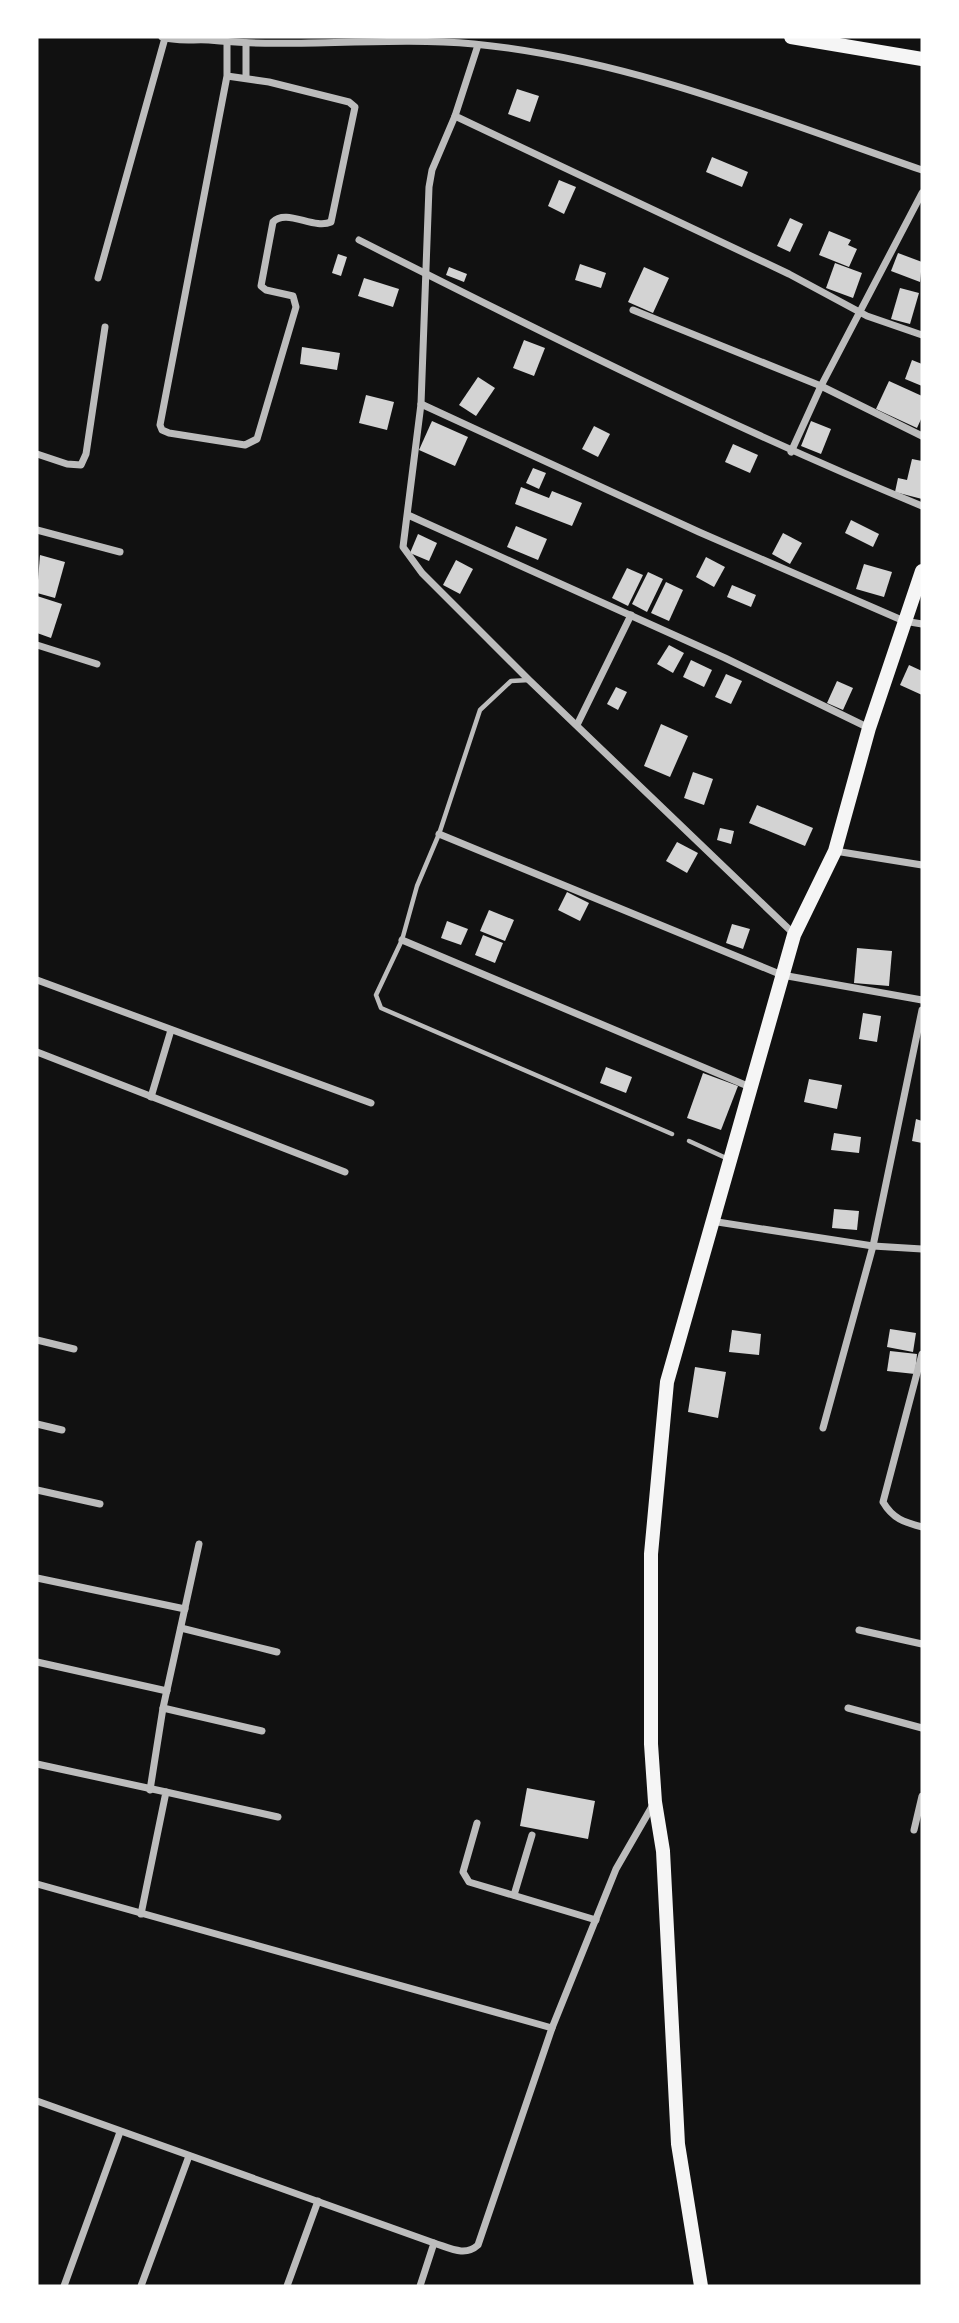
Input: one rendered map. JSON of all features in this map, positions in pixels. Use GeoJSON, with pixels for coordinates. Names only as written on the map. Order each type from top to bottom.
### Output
{"type":"FeatureCollection","features":[{"type":"Feature","properties":{"kind":"main road"},"geometry":{"type":"LineString","coordinates":[[791,37],[922,59]]}},
{"type":"Feature","properties":{"kind":"main road"},"geometry":{"type":"LineString","coordinates":[[701,2286],[678,2144],[663,1851],[654,1802],[650,1744],[650,1554],[667,1382],[710,1221],[794,935],[835,851],[869,728],[922,571]]}},
{"type":"Feature","properties":{"kind":"street"},"geometry":{"type":"LineString","coordinates":[[98,278],[163,38],[246,43],[478,44],[548,55],[640,76],[808,128],[922,170]]}},
{"type":"Feature","properties":{"kind":"street"},"geometry":{"type":"LineString","coordinates":[[227,76],[349,102],[355,107],[331,222],[323,225],[282,217],[273,222],[261,286],[266,290],[293,296],[296,307],[257,439],[245,444],[169,433],[162,430],[160,425],[227,76],[228,42]]}},
{"type":"Feature","properties":{"kind":"street"},"geometry":{"type":"LineString","coordinates":[[246,43],[246,78]]}},
{"type":"Feature","properties":{"kind":"street"},"geometry":{"type":"LineString","coordinates":[[478,44],[455,116],[432,170],[425,274],[421,404],[404,548],[413,562],[529,680],[794,935]]}},
{"type":"Feature","properties":{"kind":"street"},"geometry":{"type":"LineString","coordinates":[[455,116],[789,274],[862,312],[922,335]]}},
{"type":"Feature","properties":{"kind":"street"},"geometry":{"type":"LineString","coordinates":[[791,452],[821,386],[922,193]]}},
{"type":"Feature","properties":{"kind":"street"},"geometry":{"type":"LineString","coordinates":[[359,240],[791,452],[922,506]]}},
{"type":"Feature","properties":{"kind":"street"},"geometry":{"type":"LineString","coordinates":[[633,310],[821,386],[922,436]]}},
{"type":"Feature","properties":{"kind":"street"},"geometry":{"type":"LineString","coordinates":[[37,454],[67,464],[81,465],[86,454],[105,327]]}},
{"type":"Feature","properties":{"kind":"street"},"geometry":{"type":"LineString","coordinates":[[421,404],[699,532],[904,621],[922,624]]}},
{"type":"Feature","properties":{"kind":"street"},"geometry":{"type":"LineString","coordinates":[[408,515],[631,615],[869,728]]}},
{"type":"Feature","properties":{"kind":"street"},"geometry":{"type":"LineString","coordinates":[[37,530],[120,552]]}},
{"type":"Feature","properties":{"kind":"street"},"geometry":{"type":"LineString","coordinates":[[577,725],[631,615]]}},
{"type":"Feature","properties":{"kind":"street"},"geometry":{"type":"LineString","coordinates":[[37,645],[97,664]]}},
{"type":"Feature","properties":{"kind":"street"},"geometry":{"type":"LineString","coordinates":[[439,834],[782,975],[922,1000]]}},
{"type":"Feature","properties":{"kind":"street"},"geometry":{"type":"LineString","coordinates":[[835,851],[922,864]]}},
{"type":"Feature","properties":{"kind":"street"},"geometry":{"type":"LineString","coordinates":[[402,940],[750,1087]]}},
{"type":"Feature","properties":{"kind":"street"},"geometry":{"type":"LineString","coordinates":[[37,980],[371,1103]]}},
{"type":"Feature","properties":{"kind":"street"},"geometry":{"type":"LineString","coordinates":[[823,1428],[873,1246],[922,1010]]}},
{"type":"Feature","properties":{"kind":"street"},"geometry":{"type":"LineString","coordinates":[[151,1097],[171,1030]]}},
{"type":"Feature","properties":{"kind":"street"},"geometry":{"type":"LineString","coordinates":[[37,1052],[345,1172]]}},
{"type":"Feature","properties":{"kind":"street"},"geometry":{"type":"LineString","coordinates":[[710,1221],[873,1246],[922,1250]]}},
{"type":"Feature","properties":{"kind":"street"},"geometry":{"type":"LineString","coordinates":[[37,1340],[74,1349]]}},
{"type":"Feature","properties":{"kind":"street"},"geometry":{"type":"LineString","coordinates":[[922,1354],[884,1502],[890,1514],[902,1522],[922,1527]]}},
{"type":"Feature","properties":{"kind":"street"},"geometry":{"type":"LineString","coordinates":[[37,1424],[62,1430]]}},
{"type":"Feature","properties":{"kind":"street"},"geometry":{"type":"LineString","coordinates":[[37,1490],[100,1504]]}},
{"type":"Feature","properties":{"kind":"street"},"geometry":{"type":"LineString","coordinates":[[150,1790],[163,1708],[199,1544]]}},
{"type":"Feature","properties":{"kind":"street"},"geometry":{"type":"LineString","coordinates":[[37,1578],[185,1609]]}},
{"type":"Feature","properties":{"kind":"street"},"geometry":{"type":"LineString","coordinates":[[181,1628],[277,1652]]}},
{"type":"Feature","properties":{"kind":"street"},"geometry":{"type":"LineString","coordinates":[[859,1630],[922,1644]]}},
{"type":"Feature","properties":{"kind":"street"},"geometry":{"type":"LineString","coordinates":[[37,1662],[167,1691]]}},
{"type":"Feature","properties":{"kind":"street"},"geometry":{"type":"LineString","coordinates":[[848,1707],[922,1728]]}},
{"type":"Feature","properties":{"kind":"street"},"geometry":{"type":"LineString","coordinates":[[163,1708],[262,1731]]}},
{"type":"Feature","properties":{"kind":"street"},"geometry":{"type":"LineString","coordinates":[[37,1764],[278,1818]]}},
{"type":"Feature","properties":{"kind":"street"},"geometry":{"type":"LineString","coordinates":[[141,1914],[166,1792]]}},
{"type":"Feature","properties":{"kind":"street"},"geometry":{"type":"LineString","coordinates":[[914,1830],[922,1796]]}},
{"type":"Feature","properties":{"kind":"street"},"geometry":{"type":"LineString","coordinates":[[37,2113],[39,2101],[434,2244],[461,2252],[472,2251],[478,2245],[552,2028],[617,1869],[654,1802]]}},
{"type":"Feature","properties":{"kind":"street"},"geometry":{"type":"LineString","coordinates":[[477,1823],[463,1872],[469,1882],[596,1920]]}},
{"type":"Feature","properties":{"kind":"street"},"geometry":{"type":"LineString","coordinates":[[514,1895],[532,1835]]}},
{"type":"Feature","properties":{"kind":"street"},"geometry":{"type":"LineString","coordinates":[[37,1884],[552,2028]]}},
{"type":"Feature","properties":{"kind":"street"},"geometry":{"type":"LineString","coordinates":[[64,2286],[120,2132]]}},
{"type":"Feature","properties":{"kind":"street"},"geometry":{"type":"LineString","coordinates":[[141,2286],[189,2156]]}},
{"type":"Feature","properties":{"kind":"street"},"geometry":{"type":"LineString","coordinates":[[288,2286],[318,2202]]}},
{"type":"Feature","properties":{"kind":"street"},"geometry":{"type":"LineString","coordinates":[[420,2286],[434,2244]]}},
{"type":"Feature","properties":{"kind":"lane"},"geometry":{"type":"LineString","coordinates":[[529,680],[511,681],[480,710],[439,834],[417,886],[402,940],[376,995],[381,1008],[672,1134]]}},
{"type":"Feature","properties":{"kind":"lane"},"geometry":{"type":"LineString","coordinates":[[689,1141],[729,1159]]}},
{"type":"Feature","properties":{"kind":"building"},"geometry":{"type":"Polygon","coordinates":[[[517,89],[539,96],[530,122],[508,114],[517,89]]]}},
{"type":"Feature","properties":{"kind":"building"},"geometry":{"type":"Polygon","coordinates":[[[712,157],[748,172],[742,187],[706,172],[712,157]]]}},
{"type":"Feature","properties":{"kind":"building"},"geometry":{"type":"Polygon","coordinates":[[[559,180],[576,187],[564,214],[548,206],[559,180]]]}},
{"type":"Feature","properties":{"kind":"building"},"geometry":{"type":"Polygon","coordinates":[[[790,218],[803,224],[790,252],[777,246],[790,218]]]}},
{"type":"Feature","properties":{"kind":"building"},"geometry":{"type":"Polygon","coordinates":[[[829,231],[851,240],[848,245],[857,249],[849,267],[819,255],[829,231]]]}},
{"type":"Feature","properties":{"kind":"building"},"geometry":{"type":"Polygon","coordinates":[[[898,253],[922,262],[920,282],[891,271],[898,253]]]}},
{"type":"Feature","properties":{"kind":"building"},"geometry":{"type":"Polygon","coordinates":[[[338,254],[347,257],[341,276],[332,273],[338,254]]]}},
{"type":"Feature","properties":{"kind":"building"},"geometry":{"type":"Polygon","coordinates":[[[835,263],[862,273],[853,298],[826,288],[835,263]]]}},
{"type":"Feature","properties":{"kind":"building"},"geometry":{"type":"Polygon","coordinates":[[[580,264],[606,273],[601,288],[575,280],[580,264]]]}},
{"type":"Feature","properties":{"kind":"building"},"geometry":{"type":"Polygon","coordinates":[[[449,267],[467,274],[464,282],[446,275],[449,267]]]}},
{"type":"Feature","properties":{"kind":"building"},"geometry":{"type":"Polygon","coordinates":[[[644,267],[669,278],[653,313],[628,302],[644,267]]]}},
{"type":"Feature","properties":{"kind":"building"},"geometry":{"type":"Polygon","coordinates":[[[364,278],[399,289],[393,307],[358,296],[364,278]]]}},
{"type":"Feature","properties":{"kind":"building"},"geometry":{"type":"Polygon","coordinates":[[[900,288],[919,293],[910,324],[891,319],[900,288]]]}},
{"type":"Feature","properties":{"kind":"building"},"geometry":{"type":"Polygon","coordinates":[[[524,340],[545,348],[534,376],[513,368],[524,340]]]}},
{"type":"Feature","properties":{"kind":"building"},"geometry":{"type":"Polygon","coordinates":[[[302,347],[340,353],[337,370],[300,364],[302,347]]]}},
{"type":"Feature","properties":{"kind":"building"},"geometry":{"type":"Polygon","coordinates":[[[912,360],[922,364],[922,386],[905,379],[912,360]]]}},
{"type":"Feature","properties":{"kind":"building"},"geometry":{"type":"Polygon","coordinates":[[[478,377],[495,388],[476,416],[459,405],[478,377]]]}},
{"type":"Feature","properties":{"kind":"building"},"geometry":{"type":"Polygon","coordinates":[[[889,381],[922,396],[922,417],[917,428],[876,409],[889,381]]]}},
{"type":"Feature","properties":{"kind":"building"},"geometry":{"type":"Polygon","coordinates":[[[366,395],[394,402],[387,430],[359,423],[366,395]]]}},
{"type":"Feature","properties":{"kind":"building"},"geometry":{"type":"Polygon","coordinates":[[[432,421],[468,437],[455,466],[419,450],[432,421]]]}},
{"type":"Feature","properties":{"kind":"building"},"geometry":{"type":"Polygon","coordinates":[[[811,421],[831,429],[821,454],[801,446],[811,421]]]}},
{"type":"Feature","properties":{"kind":"building"},"geometry":{"type":"Polygon","coordinates":[[[594,426],[610,434],[598,457],[582,449],[594,426]]]}},
{"type":"Feature","properties":{"kind":"building"},"geometry":{"type":"Polygon","coordinates":[[[733,444],[758,455],[750,473],[725,462],[733,444]]]}},
{"type":"Feature","properties":{"kind":"building"},"geometry":{"type":"Polygon","coordinates":[[[912,459],[922,461],[922,499],[895,492],[898,478],[907,480],[912,459]]]}},
{"type":"Feature","properties":{"kind":"building"},"geometry":{"type":"Polygon","coordinates":[[[533,468],[546,473],[539,489],[526,483],[533,468]]]}},
{"type":"Feature","properties":{"kind":"building"},"geometry":{"type":"Polygon","coordinates":[[[521,487],[549,498],[552,491],[582,503],[572,526],[515,504],[521,487]]]}},
{"type":"Feature","properties":{"kind":"building"},"geometry":{"type":"Polygon","coordinates":[[[851,520],[879,534],[873,547],[845,533],[851,520]]]}},
{"type":"Feature","properties":{"kind":"building"},"geometry":{"type":"Polygon","coordinates":[[[516,526],[547,539],[538,560],[507,547],[516,526]]]}},
{"type":"Feature","properties":{"kind":"building"},"geometry":{"type":"Polygon","coordinates":[[[783,533],[802,543],[790,564],[772,554],[783,533]]]}},
{"type":"Feature","properties":{"kind":"building"},"geometry":{"type":"Polygon","coordinates":[[[418,534],[437,543],[429,561],[410,553],[418,534]]]}},
{"type":"Feature","properties":{"kind":"building"},"geometry":{"type":"Polygon","coordinates":[[[40,555],[65,562],[55,598],[37,593],[40,555]]]}},
{"type":"Feature","properties":{"kind":"building"},"geometry":{"type":"Polygon","coordinates":[[[706,557],[725,567],[714,587],[696,577],[706,557]]]}},
{"type":"Feature","properties":{"kind":"building"},"geometry":{"type":"Polygon","coordinates":[[[456,560],[473,569],[460,594],[443,585],[456,560]]]}},
{"type":"Feature","properties":{"kind":"building"},"geometry":{"type":"Polygon","coordinates":[[[864,564],[892,572],[884,597],[856,589],[864,564]]]}},
{"type":"Feature","properties":{"kind":"building"},"geometry":{"type":"Polygon","coordinates":[[[627,568],[643,575],[628,606],[612,598],[627,568]]]}},
{"type":"Feature","properties":{"kind":"building"},"geometry":{"type":"Polygon","coordinates":[[[648,572],[663,579],[647,612],[632,604],[648,572]]]}},
{"type":"Feature","properties":{"kind":"building"},"geometry":{"type":"Polygon","coordinates":[[[666,582],[683,590],[669,621],[651,613],[666,582]]]}},
{"type":"Feature","properties":{"kind":"building"},"geometry":{"type":"Polygon","coordinates":[[[732,585],[756,595],[751,607],[727,597],[732,585]]]}},
{"type":"Feature","properties":{"kind":"building"},"geometry":{"type":"Polygon","coordinates":[[[37,596],[62,604],[51,638],[37,633],[37,596]]]}},
{"type":"Feature","properties":{"kind":"building"},"geometry":{"type":"Polygon","coordinates":[[[669,645],[684,653],[673,673],[657,664],[669,645]]]}},
{"type":"Feature","properties":{"kind":"building"},"geometry":{"type":"Polygon","coordinates":[[[691,660],[712,670],[704,687],[683,677],[691,660]]]}},
{"type":"Feature","properties":{"kind":"building"},"geometry":{"type":"Polygon","coordinates":[[[909,665],[922,671],[922,695],[900,685],[909,665]]]}},
{"type":"Feature","properties":{"kind":"building"},"geometry":{"type":"Polygon","coordinates":[[[726,674],[742,681],[731,704],[715,697],[726,674]]]}},
{"type":"Feature","properties":{"kind":"building"},"geometry":{"type":"Polygon","coordinates":[[[837,681],[853,688],[843,710],[827,703],[837,681]]]}},
{"type":"Feature","properties":{"kind":"building"},"geometry":{"type":"Polygon","coordinates":[[[616,687],[627,692],[618,710],[607,704],[616,687]]]}},
{"type":"Feature","properties":{"kind":"building"},"geometry":{"type":"Polygon","coordinates":[[[661,724],[688,736],[670,777],[644,766],[661,724]]]}},
{"type":"Feature","properties":{"kind":"building"},"geometry":{"type":"Polygon","coordinates":[[[693,772],[713,779],[704,805],[684,798],[693,772]]]}},
{"type":"Feature","properties":{"kind":"building"},"geometry":{"type":"Polygon","coordinates":[[[757,805],[813,828],[805,846],[749,823],[757,805]]]}},
{"type":"Feature","properties":{"kind":"building"},"geometry":{"type":"Polygon","coordinates":[[[720,828],[734,831],[731,844],[717,840],[720,828]]]}},
{"type":"Feature","properties":{"kind":"building"},"geometry":{"type":"Polygon","coordinates":[[[677,842],[698,853],[687,873],[666,861],[677,842]]]}},
{"type":"Feature","properties":{"kind":"building"},"geometry":{"type":"Polygon","coordinates":[[[567,892],[589,903],[580,921],[558,910],[567,892]]]}},
{"type":"Feature","properties":{"kind":"building"},"geometry":{"type":"Polygon","coordinates":[[[489,910],[514,920],[505,941],[480,931],[489,910]]]}},
{"type":"Feature","properties":{"kind":"building"},"geometry":{"type":"Polygon","coordinates":[[[447,921],[468,929],[461,945],[441,938],[447,921]]]}},
{"type":"Feature","properties":{"kind":"building"},"geometry":{"type":"Polygon","coordinates":[[[732,924],[750,929],[743,949],[726,943],[732,924]]]}},
{"type":"Feature","properties":{"kind":"building"},"geometry":{"type":"Polygon","coordinates":[[[483,935],[503,943],[495,963],[475,955],[483,935]]]}},
{"type":"Feature","properties":{"kind":"building"},"geometry":{"type":"Polygon","coordinates":[[[857,948],[892,951],[889,986],[854,983],[857,948]]]}},
{"type":"Feature","properties":{"kind":"building"},"geometry":{"type":"Polygon","coordinates":[[[863,1013],[881,1016],[877,1042],[859,1039],[863,1013]]]}},
{"type":"Feature","properties":{"kind":"building"},"geometry":{"type":"Polygon","coordinates":[[[606,1067],[632,1077],[626,1093],[600,1083],[606,1067]]]}},
{"type":"Feature","properties":{"kind":"building"},"geometry":{"type":"Polygon","coordinates":[[[703,1073],[738,1086],[721,1130],[687,1118],[703,1073]]]}},
{"type":"Feature","properties":{"kind":"building"},"geometry":{"type":"Polygon","coordinates":[[[809,1079],[842,1085],[837,1109],[804,1102],[809,1079]]]}},
{"type":"Feature","properties":{"kind":"building"},"geometry":{"type":"Polygon","coordinates":[[[916,1119],[922,1121],[922,1143],[912,1141],[916,1119]]]}},
{"type":"Feature","properties":{"kind":"building"},"geometry":{"type":"Polygon","coordinates":[[[834,1133],[861,1137],[859,1153],[831,1150],[834,1133]]]}},
{"type":"Feature","properties":{"kind":"building"},"geometry":{"type":"Polygon","coordinates":[[[834,1209],[859,1211],[857,1230],[832,1228],[834,1209]]]}},
{"type":"Feature","properties":{"kind":"building"},"geometry":{"type":"Polygon","coordinates":[[[890,1329],[916,1333],[913,1352],[887,1347],[890,1329]]]}},
{"type":"Feature","properties":{"kind":"building"},"geometry":{"type":"Polygon","coordinates":[[[732,1330],[761,1334],[759,1355],[729,1352],[732,1330]]]}},
{"type":"Feature","properties":{"kind":"building"},"geometry":{"type":"Polygon","coordinates":[[[890,1351],[917,1354],[915,1374],[887,1371],[890,1351]]]}},
{"type":"Feature","properties":{"kind":"building"},"geometry":{"type":"Polygon","coordinates":[[[695,1367],[726,1372],[718,1418],[688,1412],[695,1367]]]}},
{"type":"Feature","properties":{"kind":"building"},"geometry":{"type":"Polygon","coordinates":[[[527,1788],[595,1801],[588,1839],[520,1826],[527,1788]]]}}]}
